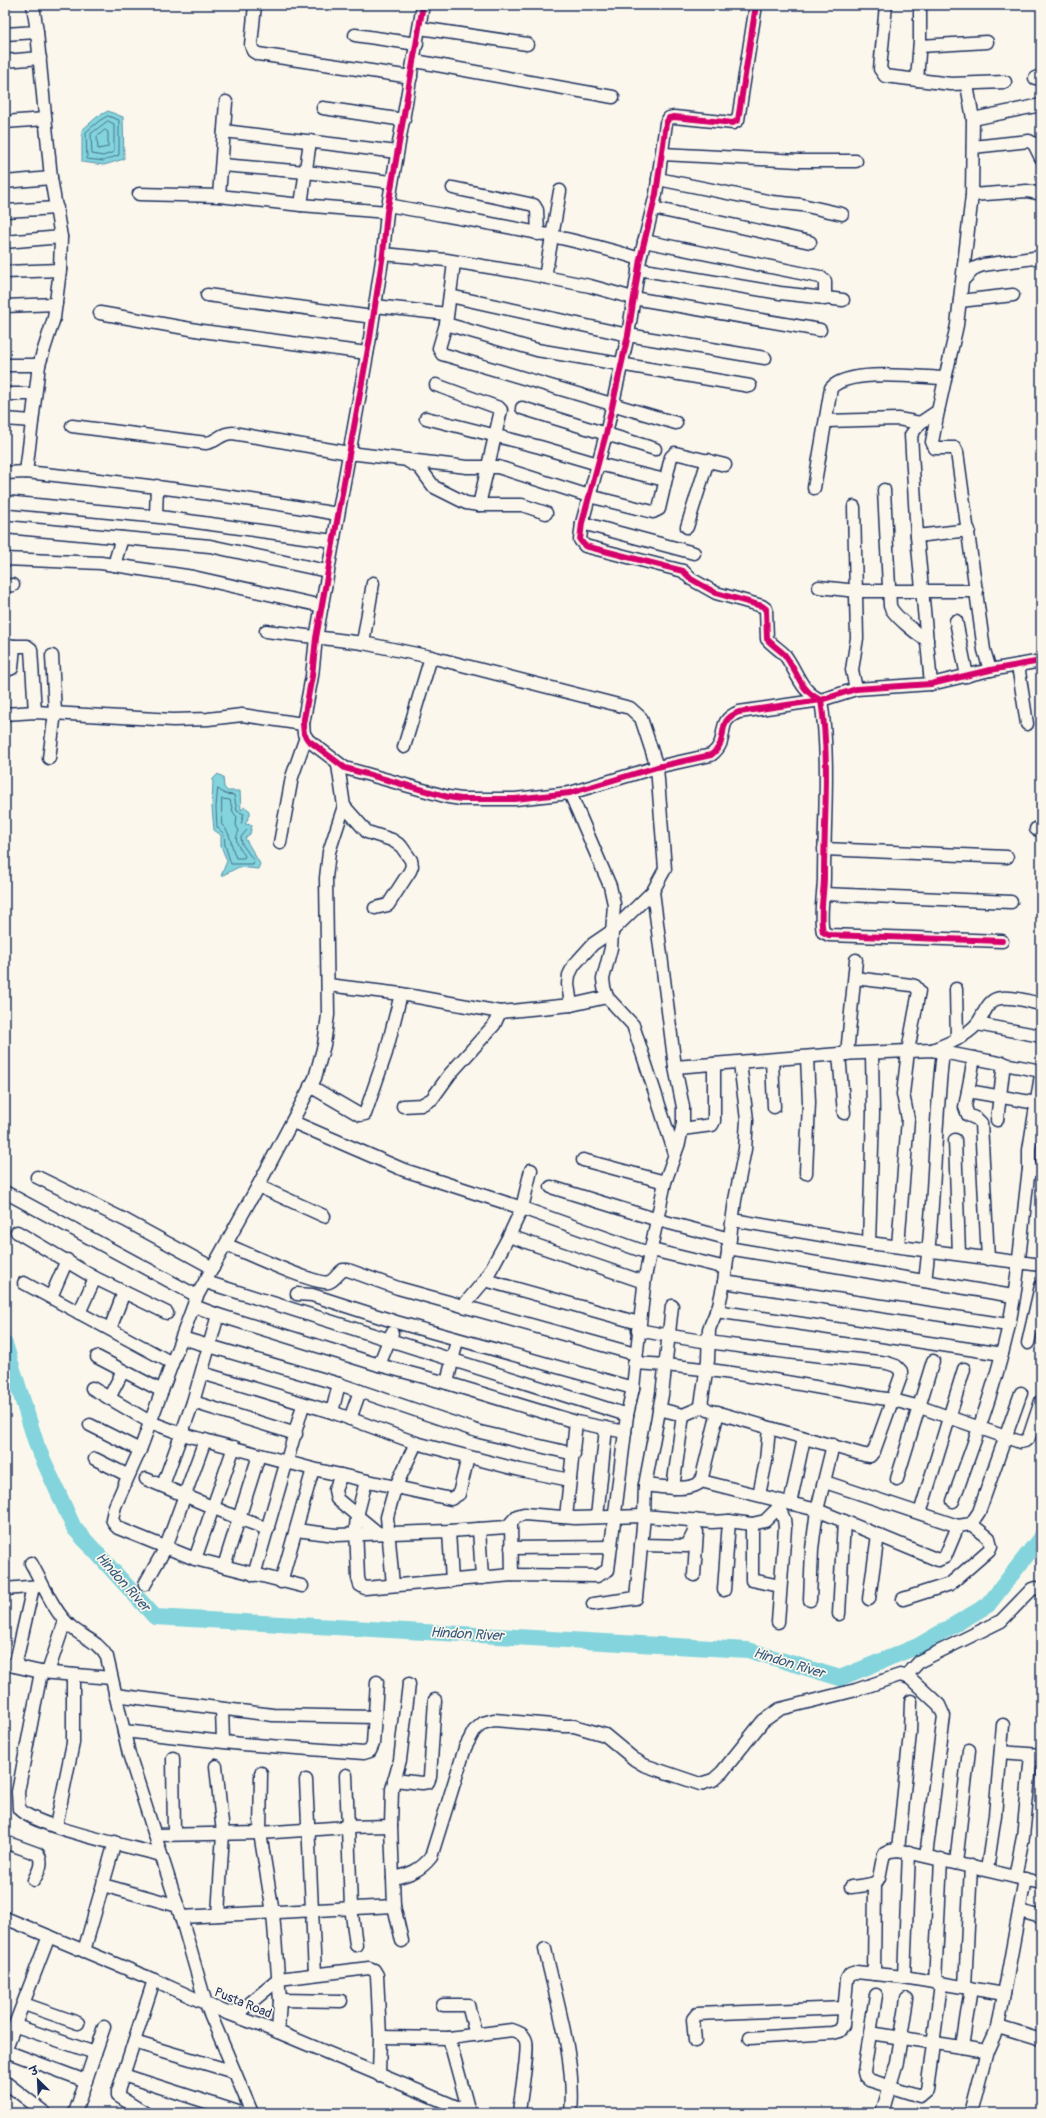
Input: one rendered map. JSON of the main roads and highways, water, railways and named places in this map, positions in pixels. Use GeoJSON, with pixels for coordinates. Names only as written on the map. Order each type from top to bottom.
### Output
{"type":"FeatureCollection","features":[{"type":"Feature","properties":{"kind":"water"},"geometry":{"type":"Polygon","coordinates":[[[108,111],[123,117],[124,159],[104,165],[82,162],[82,130],[97,117],[108,111]]]}},
{"type":"Feature","properties":{"kind":"water"},"geometry":{"type":"Polygon","coordinates":[[[218,774],[223,777],[224,787],[227,791],[240,791],[241,810],[245,807],[250,811],[250,815],[245,824],[252,825],[250,834],[245,838],[260,864],[258,869],[239,867],[221,876],[227,861],[221,846],[221,835],[214,830],[212,808],[213,779],[218,774]]]}},
{"type":"Feature","properties":{"kind":"waterway","name":"Hindon River"},"geometry":{"type":"LineString","coordinates":[[5,1344],[37,1446],[74,1528],[155,1617],[748,1650],[840,1678],[918,1646],[988,1605],[1041,1537]]}}]}
